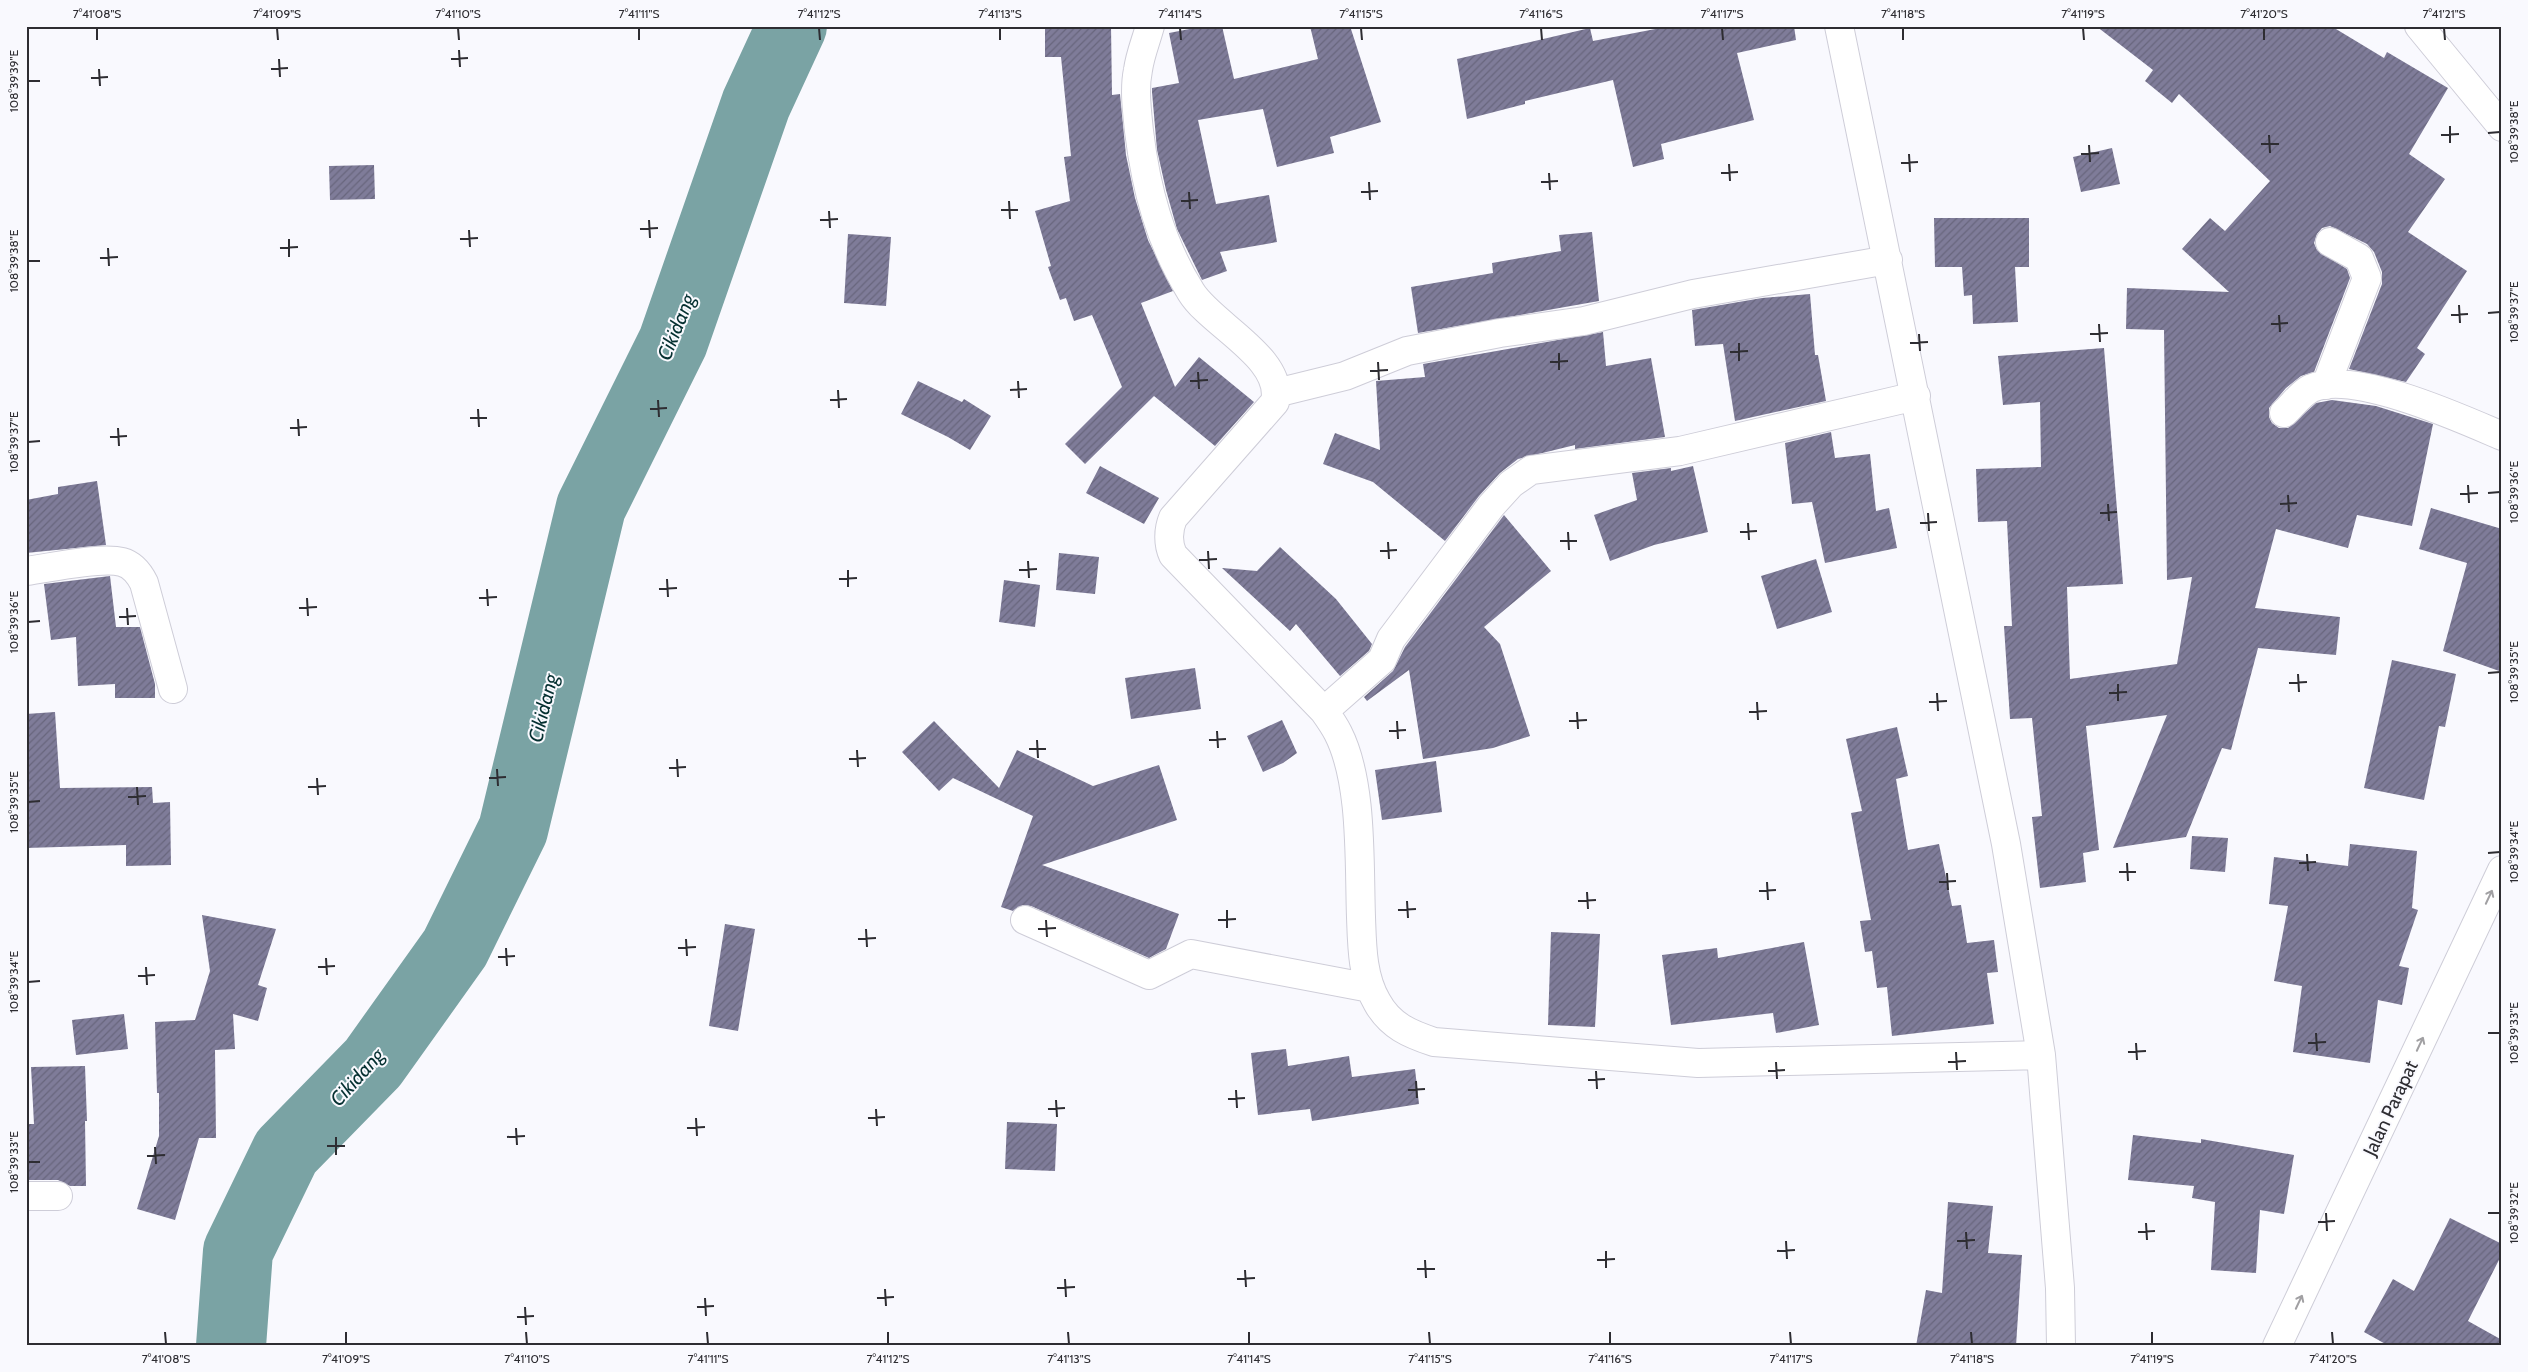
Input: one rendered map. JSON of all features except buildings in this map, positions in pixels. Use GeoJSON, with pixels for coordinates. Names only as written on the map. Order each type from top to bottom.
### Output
{"type":"FeatureCollection","features":[{"type":"Feature","properties":{"kind":"street"},"geometry":{"type":"LineString","coordinates":[[1150,26],[1138,70],[1136,104],[1147,184],[1160,233],[1196,300],[1258,356],[1274,379],[1276,393],[1274,402],[1173,518],[1170,529],[1170,548],[1173,555],[1324,711],[1339,734],[1350,767],[1356,801],[1362,953],[1370,988],[1377,1003],[1392,1022],[1407,1033],[1434,1042],[1698,1063],[2041,1055]]}},
{"type":"Feature","properties":{"kind":"street"},"geometry":{"type":"LineString","coordinates":[[1839,26],[2006,844],[2041,1055],[2060,1288],[2061,1346]]}},
{"type":"Feature","properties":{"kind":"street"},"geometry":{"type":"LineString","coordinates":[[2419,26],[2502,126]]}},
{"type":"Feature","properties":{"kind":"street"},"geometry":{"type":"LineString","coordinates":[[2326,385],[2367,278],[2358,258],[2330,242]]}},
{"type":"Feature","properties":{"kind":"street"},"geometry":{"type":"LineString","coordinates":[[1276,393],[1345,376],[1407,351],[1500,333],[1584,321],[1693,294],[1888,260]]}},
{"type":"Feature","properties":{"kind":"street"},"geometry":{"type":"LineString","coordinates":[[2284,413],[2311,388],[2338,383],[2412,401],[2502,436]]}},
{"type":"Feature","properties":{"kind":"street"},"geometry":{"type":"LineString","coordinates":[[1324,711],[1382,660],[1391,638],[1491,506],[1511,484],[1531,470],[1680,451],[1916,396]]}},
{"type":"Feature","properties":{"kind":"street"},"geometry":{"type":"LineString","coordinates":[[26,571],[102,561],[121,562],[135,569],[144,583],[173,689]]}},
{"type":"Feature","properties":{"kind":"street","name":"Jalan Parapat"},"geometry":{"type":"LineString","coordinates":[[2277,1346],[2502,870]]}},
{"type":"Feature","properties":{"kind":"street"},"geometry":{"type":"LineString","coordinates":[[1025,920],[1148,975],[1191,954],[1370,988]]}},
{"type":"Feature","properties":{"kind":"street"},"geometry":{"type":"LineString","coordinates":[[26,1196],[58,1196]]}},
{"type":"Feature","properties":{"kind":"waterway","name":"Cikidang"},"geometry":{"type":"LineString","coordinates":[[231,1346],[238,1251],[286,1152],[373,1063],[455,948],[513,830],[591,507],[673,342],[756,104],[792,26]]}}]}
